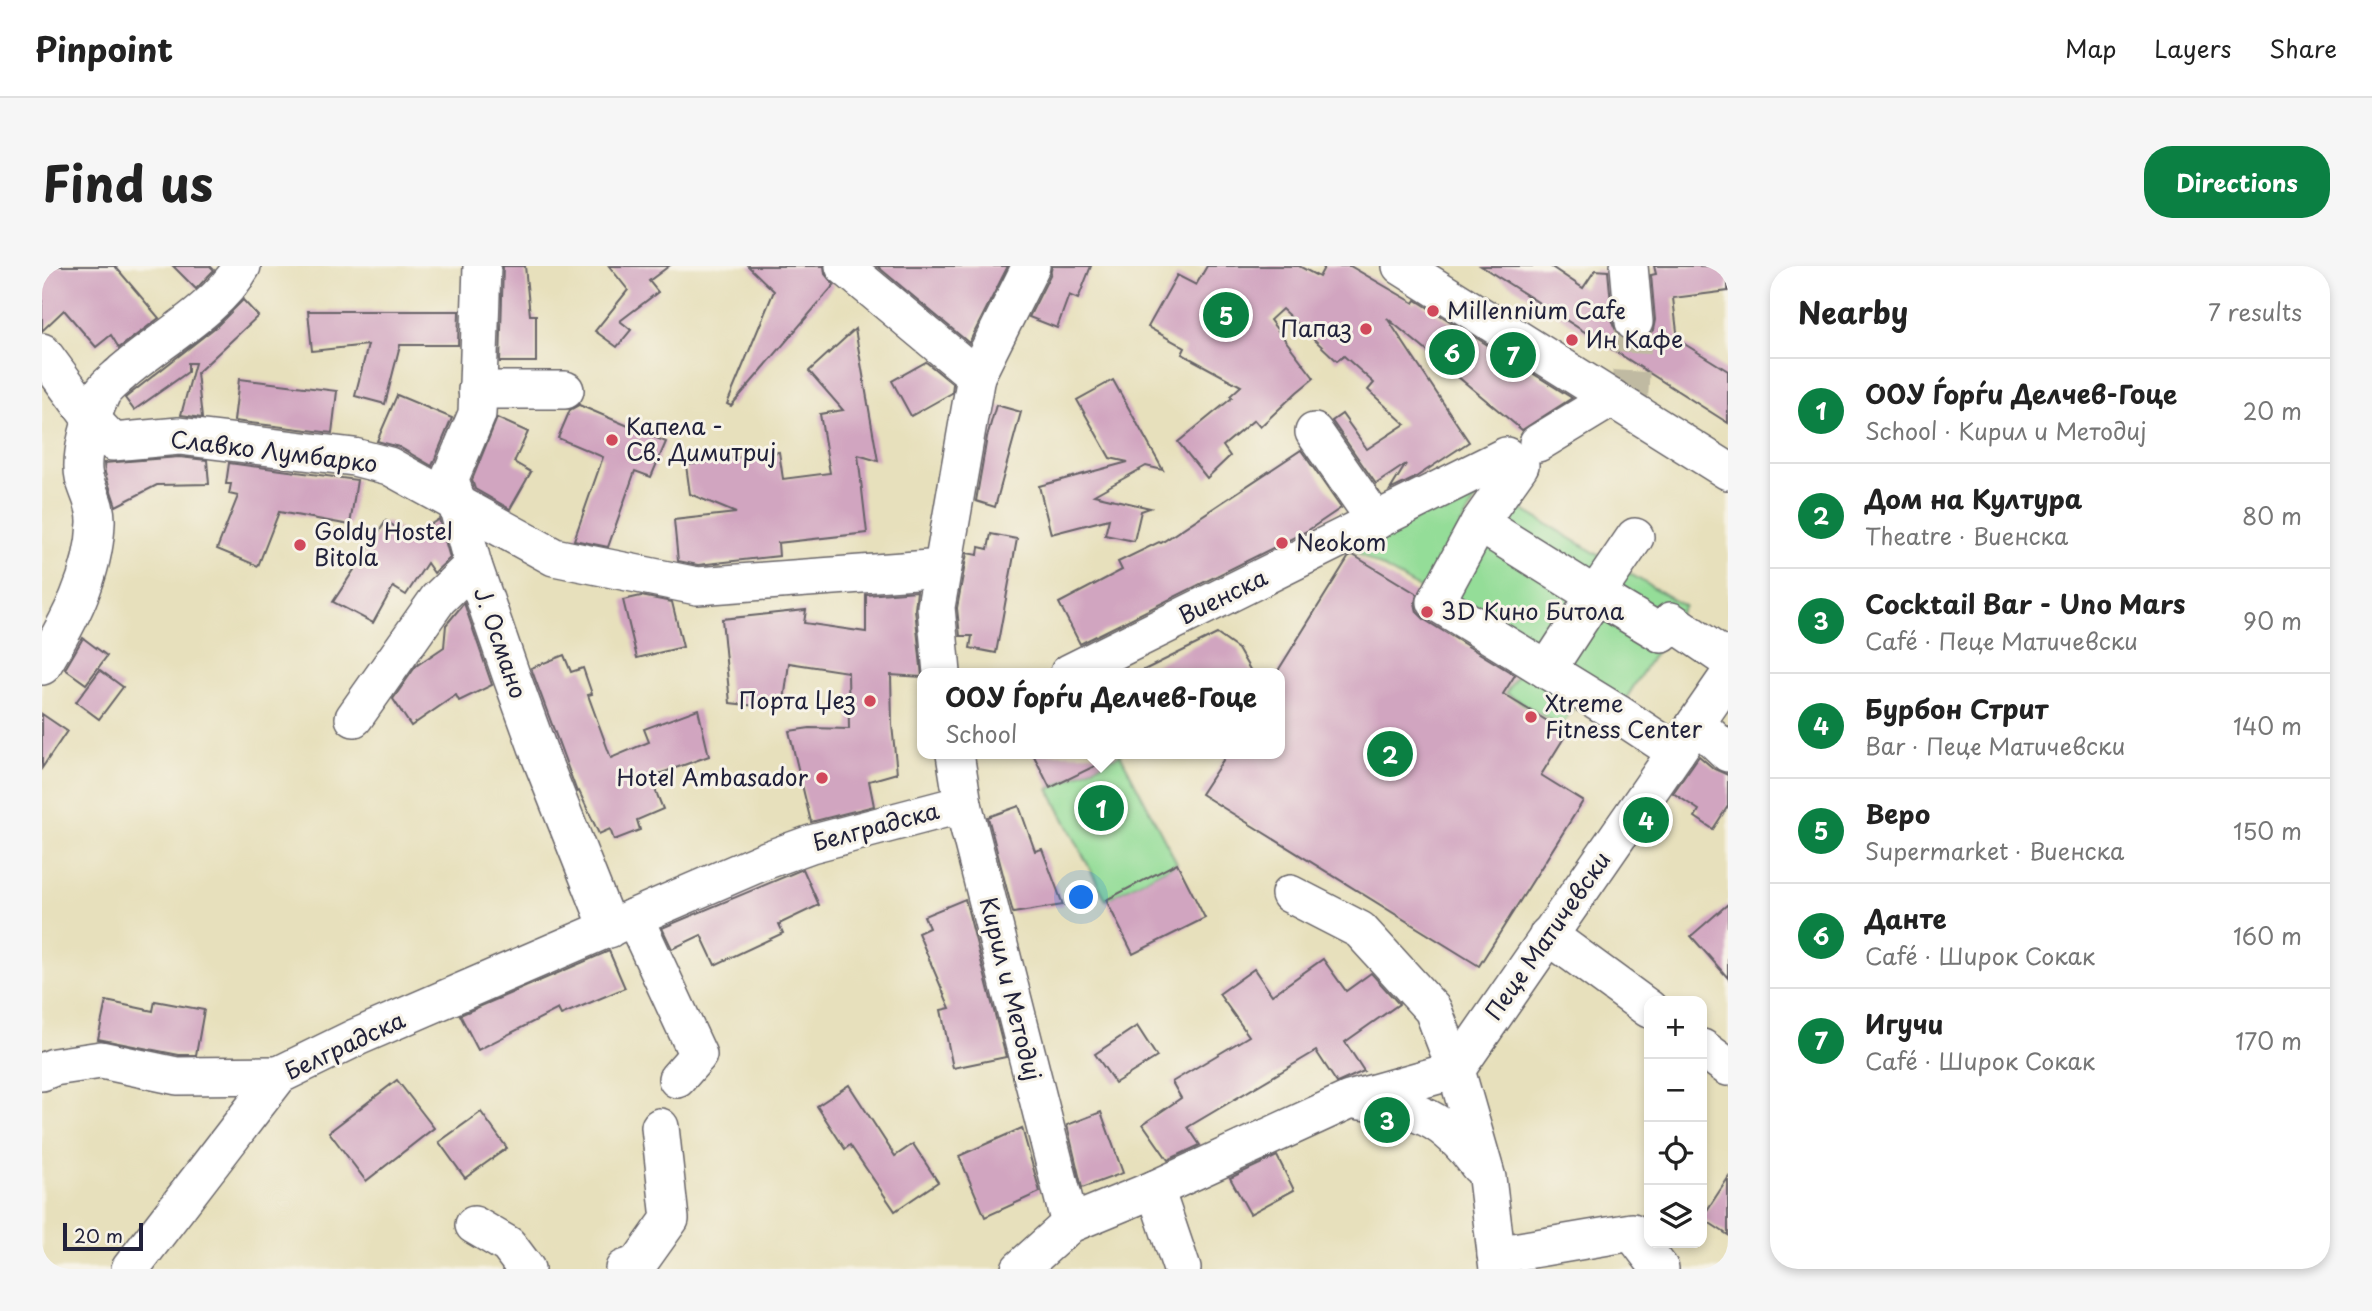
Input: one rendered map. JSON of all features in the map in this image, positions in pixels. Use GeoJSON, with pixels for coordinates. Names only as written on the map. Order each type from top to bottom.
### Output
{"type":"FeatureCollection","features":[{"type":"Feature","properties":{"kind":"street"},"geometry":{"type":"LineString","coordinates":[[42,666],[74,610],[89,564],[96,515],[85,482],[83,463],[92,420],[102,391],[207,305],[236,276],[242,266]]}},
{"type":"Feature","properties":{"kind":"street","name":"Ј. Османо"},"geometry":{"type":"LineString","coordinates":[[482,266],[477,414],[450,478],[473,565],[541,758],[622,923]]}},
{"type":"Feature","properties":{"kind":"street"},"geometry":{"type":"LineString","coordinates":[[844,266],[976,376]]}},
{"type":"Feature","properties":{"kind":"street"},"geometry":{"type":"LineString","coordinates":[[942,668],[936,607],[976,376],[1031,266]]}},
{"type":"Feature","properties":{"kind":"street"},"geometry":{"type":"LineString","coordinates":[[1401,266],[1728,471]]}},
{"type":"Feature","properties":{"kind":"street"},"geometry":{"type":"LineString","coordinates":[[1629,266],[1634,322]]}},
{"type":"Feature","properties":{"kind":"street","name":"Славко Лумбарко"},"geometry":{"type":"LineString","coordinates":[[42,352],[92,420],[113,442],[179,436],[354,457],[389,466],[554,557],[697,586],[943,568]]}},
{"type":"Feature","properties":{"kind":"street"},"geometry":{"type":"LineString","coordinates":[[477,390],[565,390]]}},
{"type":"Feature","properties":{"kind":"street","name":"Виенска"},"geometry":{"type":"LineString","coordinates":[[1079,668],[1376,521],[1521,455],[1612,398]]}},
{"type":"Feature","properties":{"kind":"street"},"geometry":{"type":"LineString","coordinates":[[1314,432],[1376,521]]}},
{"type":"Feature","properties":{"kind":"street"},"geometry":{"type":"LineString","coordinates":[[1521,455],[1479,523],[1436,602],[1547,670],[1686,737],[1728,753]]}},
{"type":"Feature","properties":{"kind":"street"},"geometry":{"type":"LineString","coordinates":[[1479,523],[1662,634],[1671,621],[1728,660]]}},
{"type":"Feature","properties":{"kind":"street"},"geometry":{"type":"LineString","coordinates":[[1547,670],[1635,537]]}},
{"type":"Feature","properties":{"kind":"street"},"geometry":{"type":"LineString","coordinates":[[354,718],[438,599],[473,565]]}},
{"type":"Feature","properties":{"kind":"street","name":"Пеце Матичевски"},"geometry":{"type":"LineString","coordinates":[[1456,1070],[1728,677]]}},
{"type":"Feature","properties":{"kind":"street","name":"Кирил и Методиј"},"geometry":{"type":"LineString","coordinates":[[956,759],[963,804],[1070,1224]]}},
{"type":"Feature","properties":{"kind":"street","name":"Белградска"},"geometry":{"type":"LineString","coordinates":[[130,1269],[279,1075],[358,1037],[764,861],[811,844],[963,804]]}},
{"type":"Feature","properties":{"kind":"street"},"geometry":{"type":"LineString","coordinates":[[1290,894],[1360,930],[1433,1010],[1456,1070],[1487,1178],[1497,1262],[1632,1232],[1660,1269]]}},
{"type":"Feature","properties":{"kind":"street"},"geometry":{"type":"LineString","coordinates":[[622,923],[698,1055],[677,1079]]}},
{"type":"Feature","properties":{"kind":"street"},"geometry":{"type":"LineString","coordinates":[[1548,935],[1644,1005]]}},
{"type":"Feature","properties":{"kind":"street"},"geometry":{"type":"LineString","coordinates":[[1707,1052],[1728,1067]]}},
{"type":"Feature","properties":{"kind":"street"},"geometry":{"type":"LineString","coordinates":[[42,1072],[54,1067],[101,1060],[177,1076],[279,1075]]}},
{"type":"Feature","properties":{"kind":"street"},"geometry":{"type":"LineString","coordinates":[[1020,1269],[1070,1224],[1155,1189],[1349,1100],[1456,1070]]}},
{"type":"Feature","properties":{"kind":"street"},"geometry":{"type":"LineString","coordinates":[[1349,1100],[1399,1107],[1438,1122],[1469,1152],[1487,1178]]}},
{"type":"Feature","properties":{"kind":"street"},"geometry":{"type":"LineString","coordinates":[[624,1269],[638,1264],[670,1219],[660,1127]]}},
{"type":"Feature","properties":{"kind":"street"},"geometry":{"type":"LineString","coordinates":[[1155,1189],[1182,1269]]}},
{"type":"Feature","properties":{"kind":"street"},"geometry":{"type":"LineString","coordinates":[[474,1225],[508,1245],[526,1269]]}},
{"type":"Feature","properties":{"kind":"green space"},"geometry":{"type":"Polygon","coordinates":[[[1485,483],[1424,591],[1354,551],[1485,483]]]}},
{"type":"Feature","properties":{"kind":"green space"},"geometry":{"type":"Polygon","coordinates":[[[1503,498],[1684,606],[1617,713],[1436,602],[1503,498]]]}},
{"type":"Feature","properties":{"kind":"green space"},"geometry":{"type":"Polygon","coordinates":[[[1521,669],[1577,703],[1561,727],[1506,693],[1521,669]]]}},
{"type":"Feature","properties":{"kind":"green space"},"geometry":{"type":"Polygon","coordinates":[[[1110,759],[1123,759],[1177,863],[1106,900],[1049,789],[1110,759]]]}},
{"type":"Feature","properties":{"kind":"building"},"geometry":{"type":"Polygon","coordinates":[[[42,266],[115,266],[159,318],[119,348],[111,335],[96,347],[64,310],[42,331],[42,266]]]}},
{"type":"Feature","properties":{"kind":"building"},"geometry":{"type":"Polygon","coordinates":[[[173,266],[210,266],[214,270],[196,289],[173,266]]]}},
{"type":"Feature","properties":{"kind":"building"},"geometry":{"type":"Polygon","coordinates":[[[503,266],[525,266],[530,315],[536,315],[536,362],[500,362],[503,266]]]}},
{"type":"Feature","properties":{"kind":"building"},"geometry":{"type":"Polygon","coordinates":[[[609,266],[669,266],[649,281],[658,292],[620,321],[631,330],[617,347],[595,331],[628,290],[609,266]]]}},
{"type":"Feature","properties":{"kind":"building"},"geometry":{"type":"Polygon","coordinates":[[[748,266],[824,266],[825,274],[834,285],[731,406],[727,404],[774,291],[748,266]]]}},
{"type":"Feature","properties":{"kind":"building"},"geometry":{"type":"Polygon","coordinates":[[[877,266],[1008,266],[969,343],[877,266]]]}},
{"type":"Feature","properties":{"kind":"building"},"geometry":{"type":"Polygon","coordinates":[[[1052,266],[1091,266],[1078,299],[1069,295],[1057,328],[1029,317],[1052,266]]]}},
{"type":"Feature","properties":{"kind":"building"},"geometry":{"type":"Polygon","coordinates":[[[1207,266],[1299,266],[1319,277],[1325,266],[1350,266],[1414,303],[1416,300],[1572,398],[1522,430],[1387,318],[1469,442],[1413,479],[1390,490],[1406,464],[1376,484],[1332,421],[1342,414],[1367,449],[1405,424],[1368,390],[1374,383],[1344,356],[1337,361],[1282,309],[1270,320],[1314,378],[1260,427],[1254,420],[1223,446],[1230,456],[1207,478],[1178,442],[1232,398],[1230,396],[1241,386],[1182,354],[1185,348],[1148,327],[1177,275],[1196,285],[1207,266]]]}},
{"type":"Feature","properties":{"kind":"building"},"geometry":{"type":"Polygon","coordinates":[[[1481,266],[1550,266],[1583,288],[1595,270],[1608,271],[1613,324],[1625,341],[1635,343],[1645,340],[1653,330],[1655,320],[1651,275],[1656,274],[1654,266],[1728,266],[1728,291],[1673,298],[1678,340],[1728,371],[1728,423],[1481,266]]]}},
{"type":"Feature","properties":{"kind":"building"},"geometry":{"type":"Polygon","coordinates":[[[243,300],[258,316],[197,373],[202,418],[181,415],[195,363],[188,363],[188,372],[134,410],[125,398],[217,326],[243,300]]]}},
{"type":"Feature","properties":{"kind":"building"},"geometry":{"type":"Polygon","coordinates":[[[308,311],[459,311],[458,345],[400,345],[385,404],[355,396],[368,345],[312,351],[308,311]]]}},
{"type":"Feature","properties":{"kind":"building"},"geometry":{"type":"Polygon","coordinates":[[[855,329],[878,461],[858,455],[867,533],[778,543],[779,556],[698,565],[678,561],[674,520],[736,513],[690,494],[686,465],[779,452],[783,479],[830,473],[820,414],[843,410],[809,371],[855,329]]]}},
{"type":"Feature","properties":{"kind":"building"},"geometry":{"type":"Polygon","coordinates":[[[926,362],[953,384],[952,393],[911,416],[892,381],[926,362]]]}},
{"type":"Feature","properties":{"kind":"building"},"geometry":{"type":"Polygon","coordinates":[[[239,379],[337,391],[332,433],[234,421],[239,379]]]}},
{"type":"Feature","properties":{"kind":"building"},"geometry":{"type":"Polygon","coordinates":[[[1113,380],[1163,470],[1146,466],[1094,495],[1150,508],[1141,511],[1134,541],[1105,535],[1109,519],[1051,534],[1039,486],[1128,462],[1110,458],[1077,400],[1113,380]]]}},
{"type":"Feature","properties":{"kind":"building"},"geometry":{"type":"Polygon","coordinates":[[[397,395],[452,418],[432,466],[399,447],[377,441],[397,395]]]}},
{"type":"Feature","properties":{"kind":"building"},"geometry":{"type":"Polygon","coordinates":[[[579,405],[666,442],[651,477],[635,471],[608,547],[574,540],[603,457],[558,438],[570,410],[579,405]]]}},
{"type":"Feature","properties":{"kind":"building"},"geometry":{"type":"Polygon","coordinates":[[[996,405],[1021,412],[995,507],[976,501],[987,437],[996,405]]]}},
{"type":"Feature","properties":{"kind":"building"},"geometry":{"type":"Polygon","coordinates":[[[497,418],[528,432],[514,462],[531,472],[510,509],[475,489],[472,480],[497,418]]]}},
{"type":"Feature","properties":{"kind":"building"},"geometry":{"type":"Polygon","coordinates":[[[1301,450],[1341,508],[1307,531],[1080,644],[1059,603],[1122,570],[1118,562],[1161,543],[1301,450]]]}},
{"type":"Feature","properties":{"kind":"building"},"geometry":{"type":"Polygon","coordinates":[[[179,457],[207,460],[209,484],[157,485],[116,506],[104,463],[179,457]]]}},
{"type":"Feature","properties":{"kind":"building"},"geometry":{"type":"Polygon","coordinates":[[[229,463],[357,480],[350,525],[279,512],[258,566],[217,549],[238,496],[229,494],[231,484],[226,484],[229,463]]]}},
{"type":"Feature","properties":{"kind":"building"},"geometry":{"type":"Polygon","coordinates":[[[439,519],[450,558],[434,573],[427,563],[406,595],[393,587],[373,623],[333,602],[386,521],[411,537],[439,519]]]}},
{"type":"Feature","properties":{"kind":"building"},"geometry":{"type":"Polygon","coordinates":[[[991,534],[1017,539],[996,653],[970,648],[972,636],[960,636],[957,608],[967,553],[978,555],[979,547],[988,549],[991,534]]]}},
{"type":"Feature","properties":{"kind":"building"},"geometry":{"type":"Polygon","coordinates":[[[1353,555],[1417,594],[1417,612],[1425,620],[1515,675],[1503,694],[1567,733],[1541,775],[1583,801],[1479,966],[1201,794],[1224,759],[1285,759],[1285,668],[1280,668],[1348,558],[1353,555]]]}},
{"type":"Feature","properties":{"kind":"building"},"geometry":{"type":"Polygon","coordinates":[[[917,591],[915,609],[921,668],[917,668],[917,677],[891,675],[897,773],[869,781],[874,806],[811,822],[789,731],[810,728],[849,729],[848,672],[789,663],[783,709],[730,703],[722,619],[806,610],[804,623],[866,632],[866,595],[917,591]]]}},
{"type":"Feature","properties":{"kind":"building"},"geometry":{"type":"Polygon","coordinates":[[[641,596],[672,602],[683,647],[637,658],[623,600],[641,596]]]}},
{"type":"Feature","properties":{"kind":"building"},"geometry":{"type":"Polygon","coordinates":[[[464,603],[492,685],[459,701],[456,695],[411,726],[393,699],[416,666],[444,647],[446,625],[464,603]]]}},
{"type":"Feature","properties":{"kind":"building"},"geometry":{"type":"Polygon","coordinates":[[[1217,634],[1238,649],[1249,668],[1148,668],[1217,634]]]}},
{"type":"Feature","properties":{"kind":"building"},"geometry":{"type":"Polygon","coordinates":[[[83,638],[107,656],[86,684],[65,669],[83,638]]]}},
{"type":"Feature","properties":{"kind":"building"},"geometry":{"type":"Polygon","coordinates":[[[564,655],[571,672],[583,668],[592,694],[588,695],[611,758],[649,742],[644,729],[698,709],[709,756],[650,777],[663,809],[637,820],[640,830],[614,840],[610,829],[599,834],[579,791],[577,792],[531,668],[564,655]]]}},
{"type":"Feature","properties":{"kind":"building"},"geometry":{"type":"Polygon","coordinates":[[[100,670],[123,687],[99,719],[76,702],[100,670]]]}},
{"type":"Feature","properties":{"kind":"building"},"geometry":{"type":"Polygon","coordinates":[[[42,714],[67,731],[42,768],[42,714]]]}},
{"type":"Feature","properties":{"kind":"building"},"geometry":{"type":"Polygon","coordinates":[[[1699,756],[1714,769],[1728,775],[1728,806],[1713,829],[1695,817],[1699,810],[1673,793],[1699,756]]]}},
{"type":"Feature","properties":{"kind":"building"},"geometry":{"type":"Polygon","coordinates":[[[1036,759],[1109,759],[1050,788],[1036,759]]]}},
{"type":"Feature","properties":{"kind":"building"},"geometry":{"type":"Polygon","coordinates":[[[1019,806],[1035,851],[1042,849],[1063,905],[1013,913],[988,817],[1019,806]]]}},
{"type":"Feature","properties":{"kind":"building"},"geometry":{"type":"Polygon","coordinates":[[[1177,863],[1205,918],[1133,954],[1106,900],[1177,863]]]}},
{"type":"Feature","properties":{"kind":"building"},"geometry":{"type":"Polygon","coordinates":[[[803,869],[819,905],[779,924],[783,933],[715,965],[701,935],[672,949],[662,928],[803,869]]]}},
{"type":"Feature","properties":{"kind":"building"},"geometry":{"type":"Polygon","coordinates":[[[965,899],[1006,1057],[953,1068],[941,1010],[950,1008],[918,933],[929,928],[924,916],[965,899]]]}},
{"type":"Feature","properties":{"kind":"building"},"geometry":{"type":"Polygon","coordinates":[[[1728,904],[1728,978],[1691,936],[1728,904]]]}},
{"type":"Feature","properties":{"kind":"building"},"geometry":{"type":"Polygon","coordinates":[[[609,951],[625,988],[561,1015],[558,1009],[478,1050],[460,1015],[609,951]]]}},
{"type":"Feature","properties":{"kind":"building"},"geometry":{"type":"Polygon","coordinates":[[[1323,959],[1346,991],[1371,973],[1399,1004],[1345,1042],[1364,1071],[1337,1083],[1316,1051],[1188,1127],[1200,1145],[1168,1160],[1143,1124],[1181,1098],[1172,1082],[1249,1036],[1219,994],[1254,969],[1272,995],[1323,959]]]}},
{"type":"Feature","properties":{"kind":"building"},"geometry":{"type":"Polygon","coordinates":[[[106,1001],[153,1011],[155,1001],[204,1010],[196,1055],[179,1055],[98,1039],[106,1001]]]}},
{"type":"Feature","properties":{"kind":"building"},"geometry":{"type":"Polygon","coordinates":[[[1137,1026],[1157,1057],[1115,1083],[1095,1054],[1137,1026]]]}},
{"type":"Feature","properties":{"kind":"building"},"geometry":{"type":"Polygon","coordinates":[[[397,1080],[434,1128],[366,1181],[329,1132],[397,1080]]]}},
{"type":"Feature","properties":{"kind":"building"},"geometry":{"type":"Polygon","coordinates":[[[849,1085],[895,1156],[913,1144],[938,1182],[895,1211],[850,1145],[845,1149],[817,1106],[849,1085]]]}},
{"type":"Feature","properties":{"kind":"building"},"geometry":{"type":"Polygon","coordinates":[[[481,1112],[507,1148],[465,1178],[439,1142],[481,1112]]]}},
{"type":"Feature","properties":{"kind":"building"},"geometry":{"type":"Polygon","coordinates":[[[1101,1112],[1123,1173],[1082,1188],[1067,1125],[1101,1112]]]}},
{"type":"Feature","properties":{"kind":"building"},"geometry":{"type":"Polygon","coordinates":[[[1022,1128],[1040,1192],[985,1217],[959,1156],[1022,1128]]]}},
{"type":"Feature","properties":{"kind":"building"},"geometry":{"type":"Polygon","coordinates":[[[1277,1156],[1294,1190],[1250,1214],[1230,1178],[1277,1156]]]}},
{"type":"Feature","properties":{"kind":"building"},"geometry":{"type":"Polygon","coordinates":[[[1728,1178],[1728,1235],[1707,1221],[1707,1210],[1728,1178]]]}},
{"type":"Feature","properties":{"kind":"tunnel"},"geometry":{"type":"LineString","coordinates":[[1629,408],[1634,322]]}},
{"type":"Feature","properties":{"kind":"place","name":"Millennium Cafe"},"geometry":{"type":"Point","coordinates":[1433,311]}},
{"type":"Feature","properties":{"kind":"place","name":"Веро"},"geometry":{"type":"Point","coordinates":[1226,315]}},
{"type":"Feature","properties":{"kind":"place","name":"Папаз"},"geometry":{"type":"Point","coordinates":[1366,329]}},
{"type":"Feature","properties":{"kind":"place","name":"Ин Кафе"},"geometry":{"type":"Point","coordinates":[1572,340]}},
{"type":"Feature","properties":{"kind":"place","name":"Данте"},"geometry":{"type":"Point","coordinates":[1452,352]}},
{"type":"Feature","properties":{"kind":"place","name":"Игучи"},"geometry":{"type":"Point","coordinates":[1513,355]}},
{"type":"Feature","properties":{"kind":"place","name":"Капела - Св. Димитриј"},"geometry":{"type":"Point","coordinates":[612,440]}},
{"type":"Feature","properties":{"kind":"place","name":"Neokom"},"geometry":{"type":"Point","coordinates":[1282,543]}},
{"type":"Feature","properties":{"kind":"place","name":"Goldy Hostel Bitola"},"geometry":{"type":"Point","coordinates":[300,545]}},
{"type":"Feature","properties":{"kind":"place","name":"3D Кино Битола"},"geometry":{"type":"Point","coordinates":[1427,612]}},
{"type":"Feature","properties":{"kind":"place","name":"Порта Џез"},"geometry":{"type":"Point","coordinates":[870,701]}},
{"type":"Feature","properties":{"kind":"place","name":"Xtreme Fitness Center"},"geometry":{"type":"Point","coordinates":[1531,717]}},
{"type":"Feature","properties":{"kind":"place","name":"Дом на Култура"},"geometry":{"type":"Point","coordinates":[1390,754]}},
{"type":"Feature","properties":{"kind":"place","name":"Hotel Ambasador"},"geometry":{"type":"Point","coordinates":[822,778]}},
{"type":"Feature","properties":{"kind":"place","name":"ООУ Ѓорѓи Делчев-Гоце"},"geometry":{"type":"Point","coordinates":[1101,808]}},
{"type":"Feature","properties":{"kind":"place","name":"Бурбон Стрит"},"geometry":{"type":"Point","coordinates":[1646,820]}},
{"type":"Feature","properties":{"kind":"place","name":"Cocktail Bar - Uno Mars"},"geometry":{"type":"Point","coordinates":[1387,1120]}}]}
